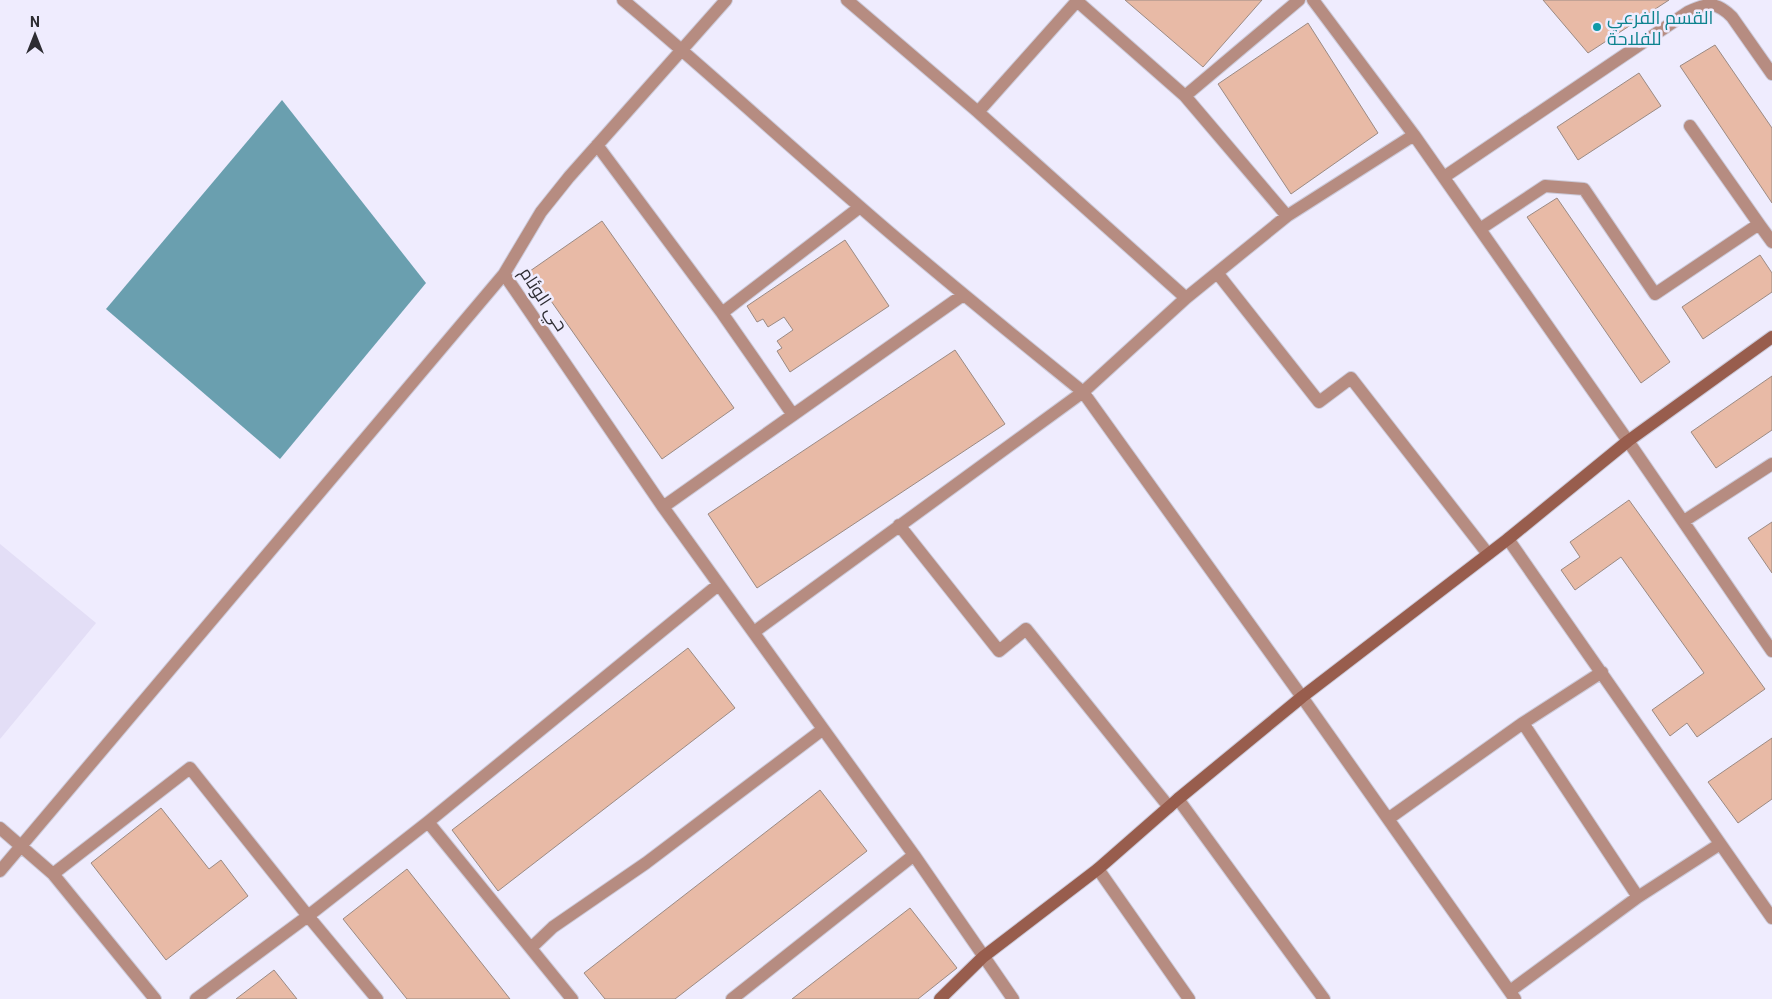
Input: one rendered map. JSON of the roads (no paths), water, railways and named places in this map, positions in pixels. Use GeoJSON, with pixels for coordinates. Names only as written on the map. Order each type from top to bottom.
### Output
{"type":"FeatureCollection","features":[{"type":"Feature","properties":{"kind":"street"},"geometry":{"type":"LineString","coordinates":[[623,0],[963,295],[1083,392],[1513,995],[1638,897],[1720,844]]}},
{"type":"Feature","properties":{"kind":"street","name":"حي الوئام"},"geometry":{"type":"LineString","coordinates":[[726,0],[597,145],[541,212],[504,274],[663,507],[914,855],[1013,999]]}},
{"type":"Feature","properties":{"kind":"street"},"geometry":{"type":"LineString","coordinates":[[847,0],[978,112],[1186,298]]}},
{"type":"Feature","properties":{"kind":"street"},"geometry":{"type":"LineString","coordinates":[[978,112],[1076,0],[1185,96],[1287,216]]}},
{"type":"Feature","properties":{"kind":"street"},"geometry":{"type":"LineString","coordinates":[[1185,96],[1299,0]]}},
{"type":"Feature","properties":{"kind":"street"},"geometry":{"type":"LineString","coordinates":[[1314,0],[1414,135],[1684,521],[1772,651]]}},
{"type":"Feature","properties":{"kind":"street"},"geometry":{"type":"LineString","coordinates":[[1444,178],[1688,12],[1700,6],[1711,5],[1726,11],[1772,74]]}},
{"type":"Feature","properties":{"kind":"street"},"geometry":{"type":"LineString","coordinates":[[1690,126],[1772,242]]}},
{"type":"Feature","properties":{"kind":"street"},"geometry":{"type":"LineString","coordinates":[[754,632],[1083,392],[1186,298],[1218,274],[1287,216],[1414,135]]}},
{"type":"Feature","properties":{"kind":"street"},"geometry":{"type":"LineString","coordinates":[[597,145],[722,313],[793,415]]}},
{"type":"Feature","properties":{"kind":"street"},"geometry":{"type":"LineString","coordinates":[[1480,229],[1546,186],[1584,189],[1655,294],[1759,224]]}},
{"type":"Feature","properties":{"kind":"street"},"geometry":{"type":"LineString","coordinates":[[722,313],[860,207]]}},
{"type":"Feature","properties":{"kind":"street"},"geometry":{"type":"LineString","coordinates":[[0,871],[504,274]]}},
{"type":"Feature","properties":{"kind":"street"},"geometry":{"type":"LineString","coordinates":[[1218,274],[1319,402],[1351,378],[1488,554]]}},
{"type":"Feature","properties":{"kind":"street"},"geometry":{"type":"LineString","coordinates":[[663,507],[963,295]]}},
{"type":"Feature","properties":{"kind":"street"},"geometry":{"type":"LineString","coordinates":[[940,999],[983,957],[1098,869],[1302,697],[1508,539],[1628,441],[1772,337]]}},
{"type":"Feature","properties":{"kind":"street"},"geometry":{"type":"LineString","coordinates":[[1684,521],[1772,464]]}},
{"type":"Feature","properties":{"kind":"street"},"geometry":{"type":"LineString","coordinates":[[899,525],[999,651],[1026,629],[1174,803],[1324,999]]}},
{"type":"Feature","properties":{"kind":"street"},"geometry":{"type":"LineString","coordinates":[[1508,539],[1772,918]]}},
{"type":"Feature","properties":{"kind":"street"},"geometry":{"type":"LineString","coordinates":[[196,999],[308,916],[428,822],[718,585]]}},
{"type":"Feature","properties":{"kind":"street"},"geometry":{"type":"LineString","coordinates":[[1388,819],[1523,723],[1602,672]]}},
{"type":"Feature","properties":{"kind":"street"},"geometry":{"type":"LineString","coordinates":[[1523,723],[1638,897]]}},
{"type":"Feature","properties":{"kind":"street"},"geometry":{"type":"LineString","coordinates":[[531,948],[553,927],[646,862],[822,730]]}},
{"type":"Feature","properties":{"kind":"street"},"geometry":{"type":"LineString","coordinates":[[53,874],[190,768],[308,916],[378,999]]}},
{"type":"Feature","properties":{"kind":"street"},"geometry":{"type":"LineString","coordinates":[[428,822],[572,999]]}},
{"type":"Feature","properties":{"kind":"street"},"geometry":{"type":"LineString","coordinates":[[0,828],[53,874],[155,999]]}},
{"type":"Feature","properties":{"kind":"street"},"geometry":{"type":"LineString","coordinates":[[732,999],[914,855]]}},
{"type":"Feature","properties":{"kind":"street"},"geometry":{"type":"LineString","coordinates":[[1098,869],[1189,999]]}},
{"type":"Feature","properties":{"kind":"water"},"geometry":{"type":"Polygon","coordinates":[[[282,100],[426,283],[280,459],[106,309],[282,100]]]}},
{"type":"Feature","properties":{"kind":"place","name":"القسم الفرعي للفلاحة"},"geometry":{"type":"Point","coordinates":[1597,27]}}]}
